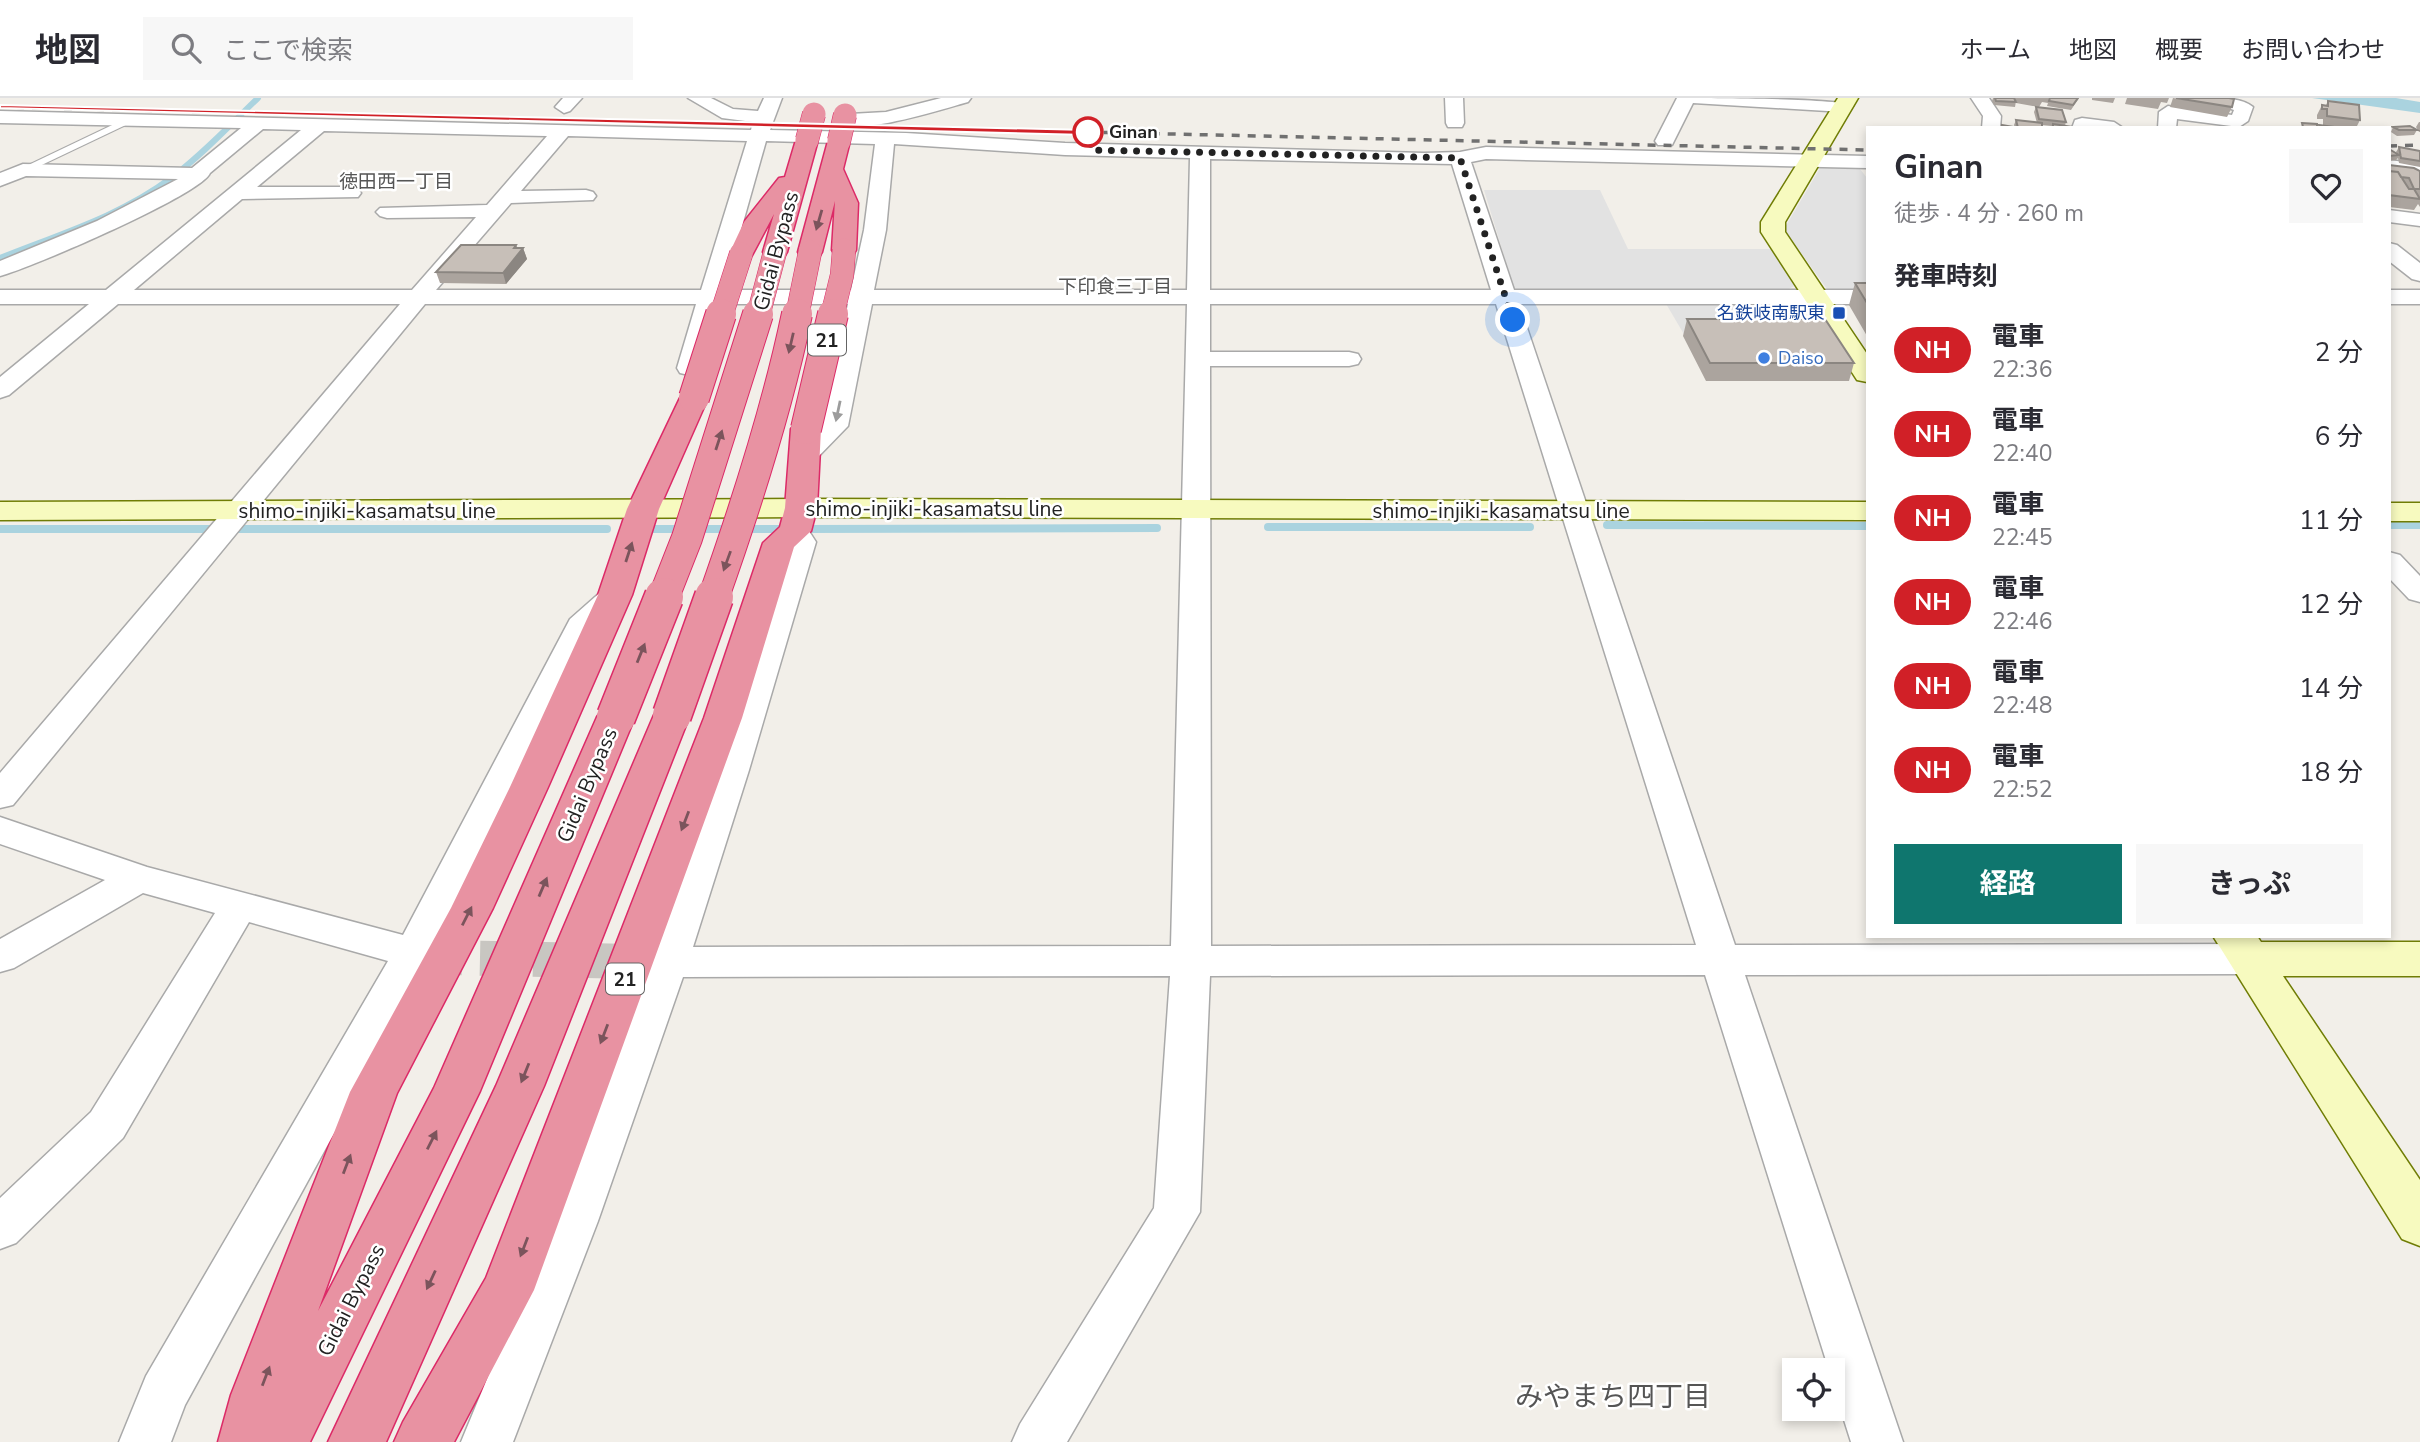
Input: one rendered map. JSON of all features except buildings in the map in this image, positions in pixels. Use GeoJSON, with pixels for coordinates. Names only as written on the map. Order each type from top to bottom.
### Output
{"type":"FeatureCollection","features":[{"type":"Feature","properties":{"kind":"highway","name":"Gidai Bypass"},"geometry":{"type":"LineString","coordinates":[[280,1442],[456,1091],[616,717],[687,538],[748,351],[816,106]]}},
{"type":"Feature","properties":{"kind":"highway","name":"Gidai Bypass"},"geometry":{"type":"LineString","coordinates":[[356,1442],[520,1086],[671,715],[739,523],[790,349],[810,252],[834,169],[847,106]]}},
{"type":"Feature","properties":{"kind":"highway","name":"21"},"geometry":{"type":"LineString","coordinates":[[423,1442],[508,1290],[723,718],[779,543],[798,519],[806,442],[842,275],[847,203],[834,169]]}},
{"type":"Feature","properties":{"kind":"highway"},"geometry":{"type":"LineString","coordinates":[[247,1442],[258,1395],[374,1091],[471,908],[615,595],[643,509],[694,398],[741,254],[756,222],[797,171]]}},
{"type":"Feature","properties":{"kind":"main road"},"geometry":{"type":"LineString","coordinates":[[1846,102],[1773,222],[1773,232],[1866,372]]}},
{"type":"Feature","properties":{"kind":"main road","name":"shimo-injiki-kasamatsu line"},"geometry":{"type":"LineString","coordinates":[[0,511],[230,523],[643,509],[798,519],[1198,511],[1866,511]]}},
{"type":"Feature","properties":{"kind":"main road"},"geometry":{"type":"LineString","coordinates":[[2391,512],[2420,512]]}},
{"type":"Feature","properties":{"kind":"main road"},"geometry":{"type":"LineString","coordinates":[[2241,948],[2420,959]]}},
{"type":"Feature","properties":{"kind":"main road"},"geometry":{"type":"LineString","coordinates":[[2241,948],[2420,1223]]}},
{"type":"Feature","properties":{"kind":"street"},"geometry":{"type":"LineString","coordinates":[[697,98],[761,126],[885,139],[1065,149],[1460,158],[1486,153],[1814,152],[1866,144]]}},
{"type":"Feature","properties":{"kind":"street"},"geometry":{"type":"LineString","coordinates":[[676,437],[670,432],[761,126],[773,98]]}},
{"type":"Feature","properties":{"kind":"street"},"geometry":{"type":"LineString","coordinates":[[0,117],[563,130],[869,121],[901,106],[961,98]]}},
{"type":"Feature","properties":{"kind":"street"},"geometry":{"type":"LineString","coordinates":[[1454,98],[1455,123]]}},
{"type":"Feature","properties":{"kind":"street"},"geometry":{"type":"LineString","coordinates":[[1665,141],[1686,98]]}},
{"type":"Feature","properties":{"kind":"street"},"geometry":{"type":"LineString","coordinates":[[1694,98],[1846,102]]}},
{"type":"Feature","properties":{"kind":"street"},"geometry":{"type":"LineString","coordinates":[[1980,98],[1992,116],[1991,126]]}},
{"type":"Feature","properties":{"kind":"street"},"geometry":{"type":"LineString","coordinates":[[2167,126],[2168,112],[2239,121],[2244,107],[2218,98]]}},
{"type":"Feature","properties":{"kind":"street"},"geometry":{"type":"LineString","coordinates":[[0,269],[105,226],[194,174],[254,123]]}},
{"type":"Feature","properties":{"kind":"street"},"geometry":{"type":"LineString","coordinates":[[0,390],[319,125]]}},
{"type":"Feature","properties":{"kind":"street"},"geometry":{"type":"LineString","coordinates":[[2082,126],[2098,126]]}},
{"type":"Feature","properties":{"kind":"street"},"geometry":{"type":"LineString","coordinates":[[0,796],[419,296],[563,130]]}},
{"type":"Feature","properties":{"kind":"street"},"geometry":{"type":"LineString","coordinates":[[806,442],[835,426],[863,296],[885,139]]}},
{"type":"Feature","properties":{"kind":"street"},"geometry":{"type":"LineString","coordinates":[[1814,152],[1866,162]]}},
{"type":"Feature","properties":{"kind":"street"},"geometry":{"type":"LineString","coordinates":[[1038,1442],[1177,1212],[1191,961],[1200,153]]}},
{"type":"Feature","properties":{"kind":"street"},"geometry":{"type":"LineString","coordinates":[[1460,158],[1877,1442]]}},
{"type":"Feature","properties":{"kind":"street"},"geometry":{"type":"LineString","coordinates":[[2391,166],[2420,170]]}},
{"type":"Feature","properties":{"kind":"street"},"geometry":{"type":"LineString","coordinates":[[0,180],[23,170],[257,174]]}},
{"type":"Feature","properties":{"kind":"street"},"geometry":{"type":"LineString","coordinates":[[235,193],[351,193]]}},
{"type":"Feature","properties":{"kind":"street"},"geometry":{"type":"LineString","coordinates":[[387,212],[586,196]]}},
{"type":"Feature","properties":{"kind":"street"},"geometry":{"type":"LineString","coordinates":[[2391,216],[2420,220]]}},
{"type":"Feature","properties":{"kind":"street"},"geometry":{"type":"LineString","coordinates":[[2391,252],[2420,274]]}},
{"type":"Feature","properties":{"kind":"street"},"geometry":{"type":"LineString","coordinates":[[0,297],[1866,297]]}},
{"type":"Feature","properties":{"kind":"street"},"geometry":{"type":"LineString","coordinates":[[2391,297],[2420,297]]}},
{"type":"Feature","properties":{"kind":"street"},"geometry":{"type":"LineString","coordinates":[[1199,359],[1349,359]]}},
{"type":"Feature","properties":{"kind":"street"},"geometry":{"type":"LineString","coordinates":[[487,1442],[538,1322],[668,962],[748,720],[793,567],[800,542],[798,519]]}},
{"type":"Feature","properties":{"kind":"street"},"geometry":{"type":"LineString","coordinates":[[2391,563],[2420,593]]}},
{"type":"Feature","properties":{"kind":"street"},"geometry":{"type":"LineString","coordinates":[[145,1442],[163,1393],[420,955],[586,620],[615,595]]}},
{"type":"Feature","properties":{"kind":"street"},"geometry":{"type":"LineString","coordinates":[[0,830],[139,878],[420,955]]}},
{"type":"Feature","properties":{"kind":"street"},"geometry":{"type":"LineString","coordinates":[[0,957],[139,878]]}},
{"type":"Feature","properties":{"kind":"street"},"geometry":{"type":"LineString","coordinates":[[0,1228],[107,1125],[239,907]]}},
{"type":"Feature","properties":{"kind":"street"},"geometry":{"type":"LineString","coordinates":[[668,962],[1719,959],[2241,948]]}},
{"type":"Feature","properties":{"kind":"lane"},"geometry":{"type":"LineString","coordinates":[[23,170],[130,120]]}},
{"type":"Feature","properties":{"kind":"shaded area"},"geometry":{"type":"Polygon","coordinates":[[[1823,163],[1857,165],[1866,177],[1866,289],[1827,289],[1784,229],[1823,163]]]}},
{"type":"Feature","properties":{"kind":"shaded area"},"geometry":{"type":"Polygon","coordinates":[[[1484,190],[1600,190],[1628,249],[1772,249],[1794,286],[1787,290],[1515,292],[1484,190]]]}},
{"type":"Feature","properties":{"kind":"shaded area"},"geometry":{"type":"Polygon","coordinates":[[[1665,302],[1796,303],[1816,334],[1685,336],[1665,302]]]}},
{"type":"Feature","properties":{"kind":"water"},"geometry":{"type":"Polygon","coordinates":[[[2312,98],[2396,98],[2420,102],[2420,113],[2312,98]]]}},
{"type":"Feature","properties":{"kind":"waterway"},"geometry":{"type":"LineString","coordinates":[[0,258],[88,224],[152,191],[194,160],[258,98]]}},
{"type":"Feature","properties":{"kind":"waterway"},"geometry":{"type":"LineString","coordinates":[[1607,525],[1866,526]]}},
{"type":"Feature","properties":{"kind":"waterway"},"geometry":{"type":"LineString","coordinates":[[2391,525],[2420,525]]}},
{"type":"Feature","properties":{"kind":"waterway"},"geometry":{"type":"LineString","coordinates":[[1268,527],[1530,527]]}},
{"type":"Feature","properties":{"kind":"waterway"},"geometry":{"type":"LineString","coordinates":[[803,529],[1157,528]]}},
{"type":"Feature","properties":{"kind":"waterway"},"geometry":{"type":"LineString","coordinates":[[0,529],[607,529]]}},
{"type":"Feature","properties":{"kind":"waterway"},"geometry":{"type":"LineString","coordinates":[[647,529],[783,529]]}},
{"type":"Feature","properties":{"kind":"tunnel"},"geometry":{"type":"LineString","coordinates":[[427,957],[658,962]]}},
{"type":"Feature","properties":{"kind":"railway"},"geometry":{"type":"LineString","coordinates":[[0,107],[1866,150]]}},
{"type":"Feature","properties":{"kind":"railway"},"geometry":{"type":"LineString","coordinates":[[2391,146],[2420,145]]}},
{"type":"Feature","properties":{"kind":"train","name":"NH"},"geometry":{"type":"LineString","coordinates":[[0,107],[1088,132]]}},
{"type":"Feature","properties":{"kind":"place","name":"Ginan"},"geometry":{"type":"Point","coordinates":[1088,132]}},
{"type":"Feature","properties":{"kind":"place","name":"名鉄岐南駅東"},"geometry":{"type":"Point","coordinates":[1839,313]}},
{"type":"Feature","properties":{"kind":"place","name":"Daiso"},"geometry":{"type":"Point","coordinates":[1764,358]}},
{"type":"Feature","properties":{"kind":"district","name":"徳田西一丁目"},"geometry":{"type":"Point","coordinates":[396,181]}},
{"type":"Feature","properties":{"kind":"district","name":"下印食三丁目"},"geometry":{"type":"Point","coordinates":[1115,286]}},
{"type":"Feature","properties":{"kind":"district","name":"みやまち四丁目"},"geometry":{"type":"Point","coordinates":[1613,1396]}},
{"type":"Feature","properties":{"kind":"route"},"geometry":{"type":"LineString","coordinates":[[1088,132],[1092,150],[1460,158],[1513,320]]}}]}
